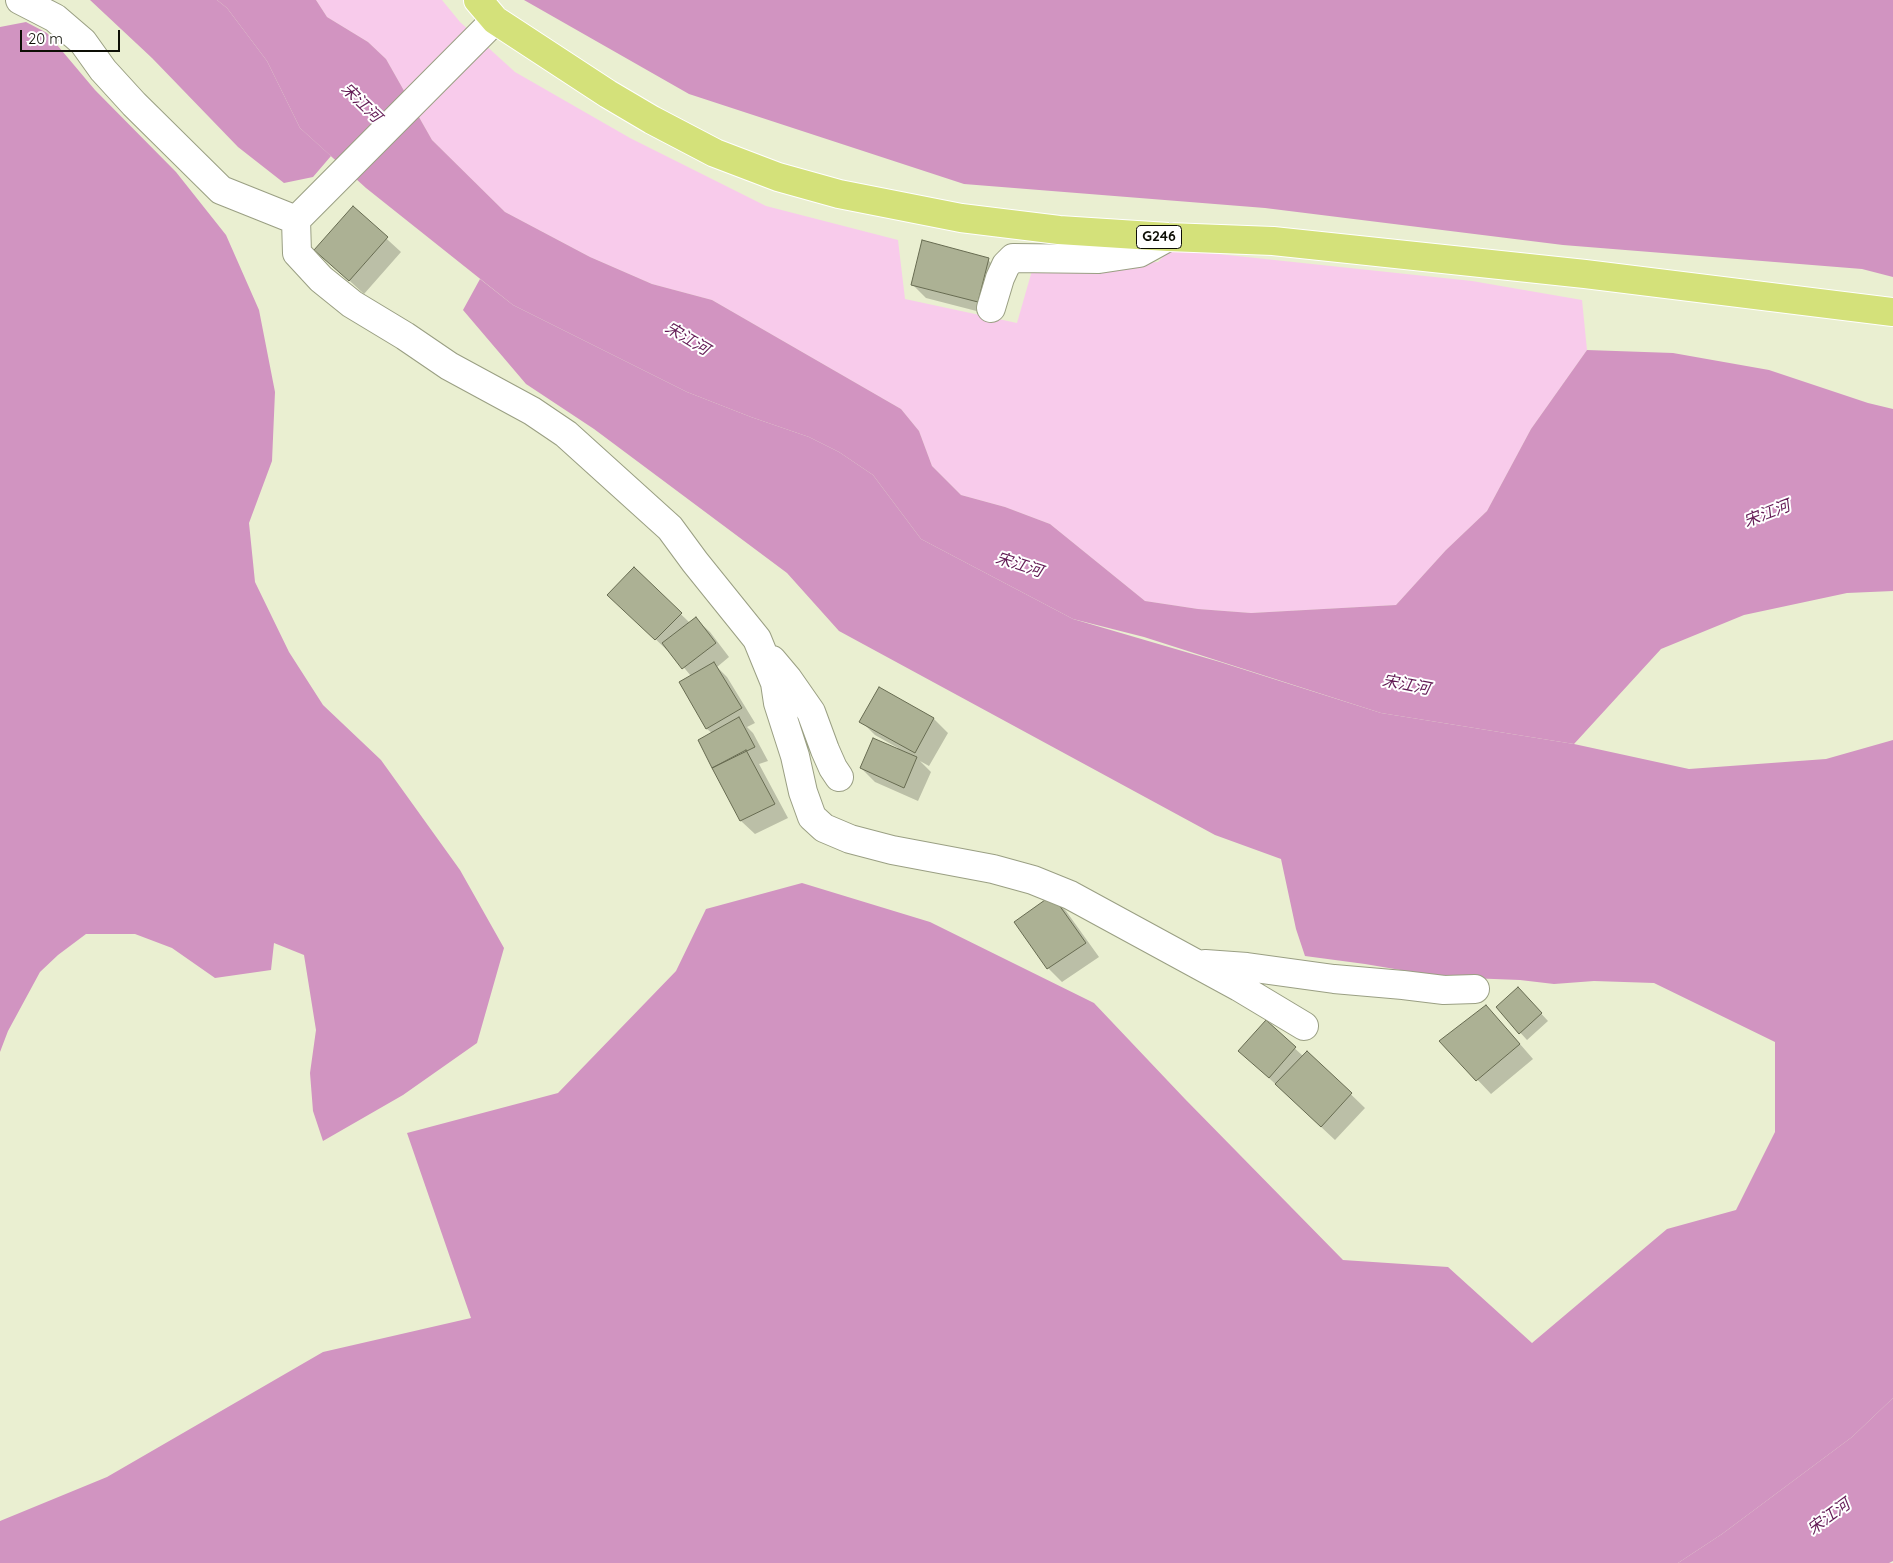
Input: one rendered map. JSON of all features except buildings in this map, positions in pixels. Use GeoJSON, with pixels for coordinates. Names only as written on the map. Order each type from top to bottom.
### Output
{"type":"FeatureCollection","features":[{"type":"Feature","properties":{"kind":"highway","name":"G246"},"geometry":{"type":"LineString","coordinates":[[478,0],[495,20],[608,94],[652,120],[715,153],[778,177],[839,194],[961,218],[1059,230],[1168,237],[1273,240],[1585,274],[1893,312]]}},
{"type":"Feature","properties":{"kind":"street"},"geometry":{"type":"LineString","coordinates":[[0,1],[4,0]]}},
{"type":"Feature","properties":{"kind":"street"},"geometry":{"type":"LineString","coordinates":[[20,0],[55,18],[83,42],[103,70],[134,104],[221,190],[296,220]]}},
{"type":"Feature","properties":{"kind":"street"},"geometry":{"type":"LineString","coordinates":[[495,20],[296,220],[297,253],[321,280],[352,304],[405,336],[449,366],[532,410],[566,434],[670,528],[757,639],[775,684],[778,703],[803,792],[812,817],[824,828],[850,839],[892,850],[993,869],[1033,880],[1070,895],[1240,987],[1304,1026]]}},
{"type":"Feature","properties":{"kind":"street"},"geometry":{"type":"LineString","coordinates":[[991,308],[1000,278],[1006,265],[1013,258],[1099,259],[1139,254],[1168,237]]}},
{"type":"Feature","properties":{"kind":"street"},"geometry":{"type":"LineString","coordinates":[[761,648],[788,678],[811,712],[833,768],[840,777]]}},
{"type":"Feature","properties":{"kind":"street"},"geometry":{"type":"LineString","coordinates":[[1194,963],[1248,967],[1334,980],[1444,990],[1475,990]]}},
{"type":"Feature","properties":{"kind":"shaded area"},"geometry":{"type":"Polygon","coordinates":[[[90,0],[217,0],[227,8],[267,61],[300,128],[331,156],[313,177],[284,183],[238,147],[152,58],[90,0]]]}},
{"type":"Feature","properties":{"kind":"shaded area"},"geometry":{"type":"Polygon","coordinates":[[[316,0],[442,0],[460,22],[515,72],[630,138],[766,206],[898,240],[905,299],[1017,323],[1033,267],[1158,262],[1171,249],[1472,281],[1582,300],[1587,350],[1531,429],[1487,511],[1446,550],[1396,605],[1251,613],[1198,609],[1145,601],[1050,524],[1005,507],[961,495],[932,466],[919,431],[901,409],[712,300],[652,284],[590,257],[505,212],[432,140],[386,59],[368,42],[327,17],[316,0]]]}},
{"type":"Feature","properties":{"kind":"shaded area"},"geometry":{"type":"Polygon","coordinates":[[[524,0],[1893,0],[1893,277],[1862,269],[1563,245],[1265,208],[964,184],[689,94],[524,0]]]}},
{"type":"Feature","properties":{"kind":"shaded area"},"geometry":{"type":"Polygon","coordinates":[[[26,22],[47,33],[95,90],[176,172],[226,235],[259,310],[275,392],[272,461],[249,523],[255,582],[289,652],[323,705],[381,760],[460,870],[504,948],[477,1043],[403,1095],[323,1141],[313,1111],[310,1073],[316,1030],[304,955],[274,943],[271,970],[215,978],[172,948],[135,934],[86,934],[58,955],[40,972],[8,1031],[0,1052],[0,27],[26,22]]]}},
{"type":"Feature","properties":{"kind":"shaded area"},"geometry":{"type":"Polygon","coordinates":[[[480,279],[513,305],[687,392],[809,437],[839,452],[873,475],[921,539],[1073,619],[1220,662],[1381,713],[1574,744],[1689,769],[1826,759],[1893,740],[1893,1398],[1852,1437],[1722,1534],[1678,1563],[0,1563],[0,1521],[107,1477],[323,1352],[471,1318],[407,1133],[558,1093],[676,971],[706,909],[802,883],[930,922],[1094,1003],[1343,1260],[1448,1267],[1532,1343],[1667,1229],[1736,1210],[1775,1132],[1775,1042],[1654,983],[1594,981],[1554,984],[1520,980],[1442,977],[1305,956],[1296,929],[1281,859],[1215,835],[839,631],[787,573],[594,429],[526,384],[463,310],[480,279]]]}},
{"type":"Feature","properties":{"kind":"water","name":"宋江河"},"geometry":{"type":"Polygon","coordinates":[[[217,0],[316,0],[327,17],[368,42],[386,59],[432,140],[505,212],[590,257],[652,284],[712,300],[901,409],[919,431],[932,466],[961,495],[1005,507],[1050,524],[1145,601],[1198,609],[1251,613],[1396,605],[1446,550],[1487,511],[1531,429],[1587,350],[1673,353],[1769,370],[1868,403],[1893,409],[1893,591],[1847,593],[1744,615],[1661,649],[1574,744],[1381,713],[1144,637],[1073,619],[921,539],[873,475],[839,452],[809,437],[687,392],[513,305],[366,188],[300,128],[267,61],[227,8],[217,0]]]}},
{"type":"Feature","properties":{"kind":"water","name":"宋江河"},"geometry":{"type":"Polygon","coordinates":[[[1893,1398],[1893,1561],[1889,1563],[1678,1563],[1722,1534],[1852,1437],[1893,1398]]]}}]}
